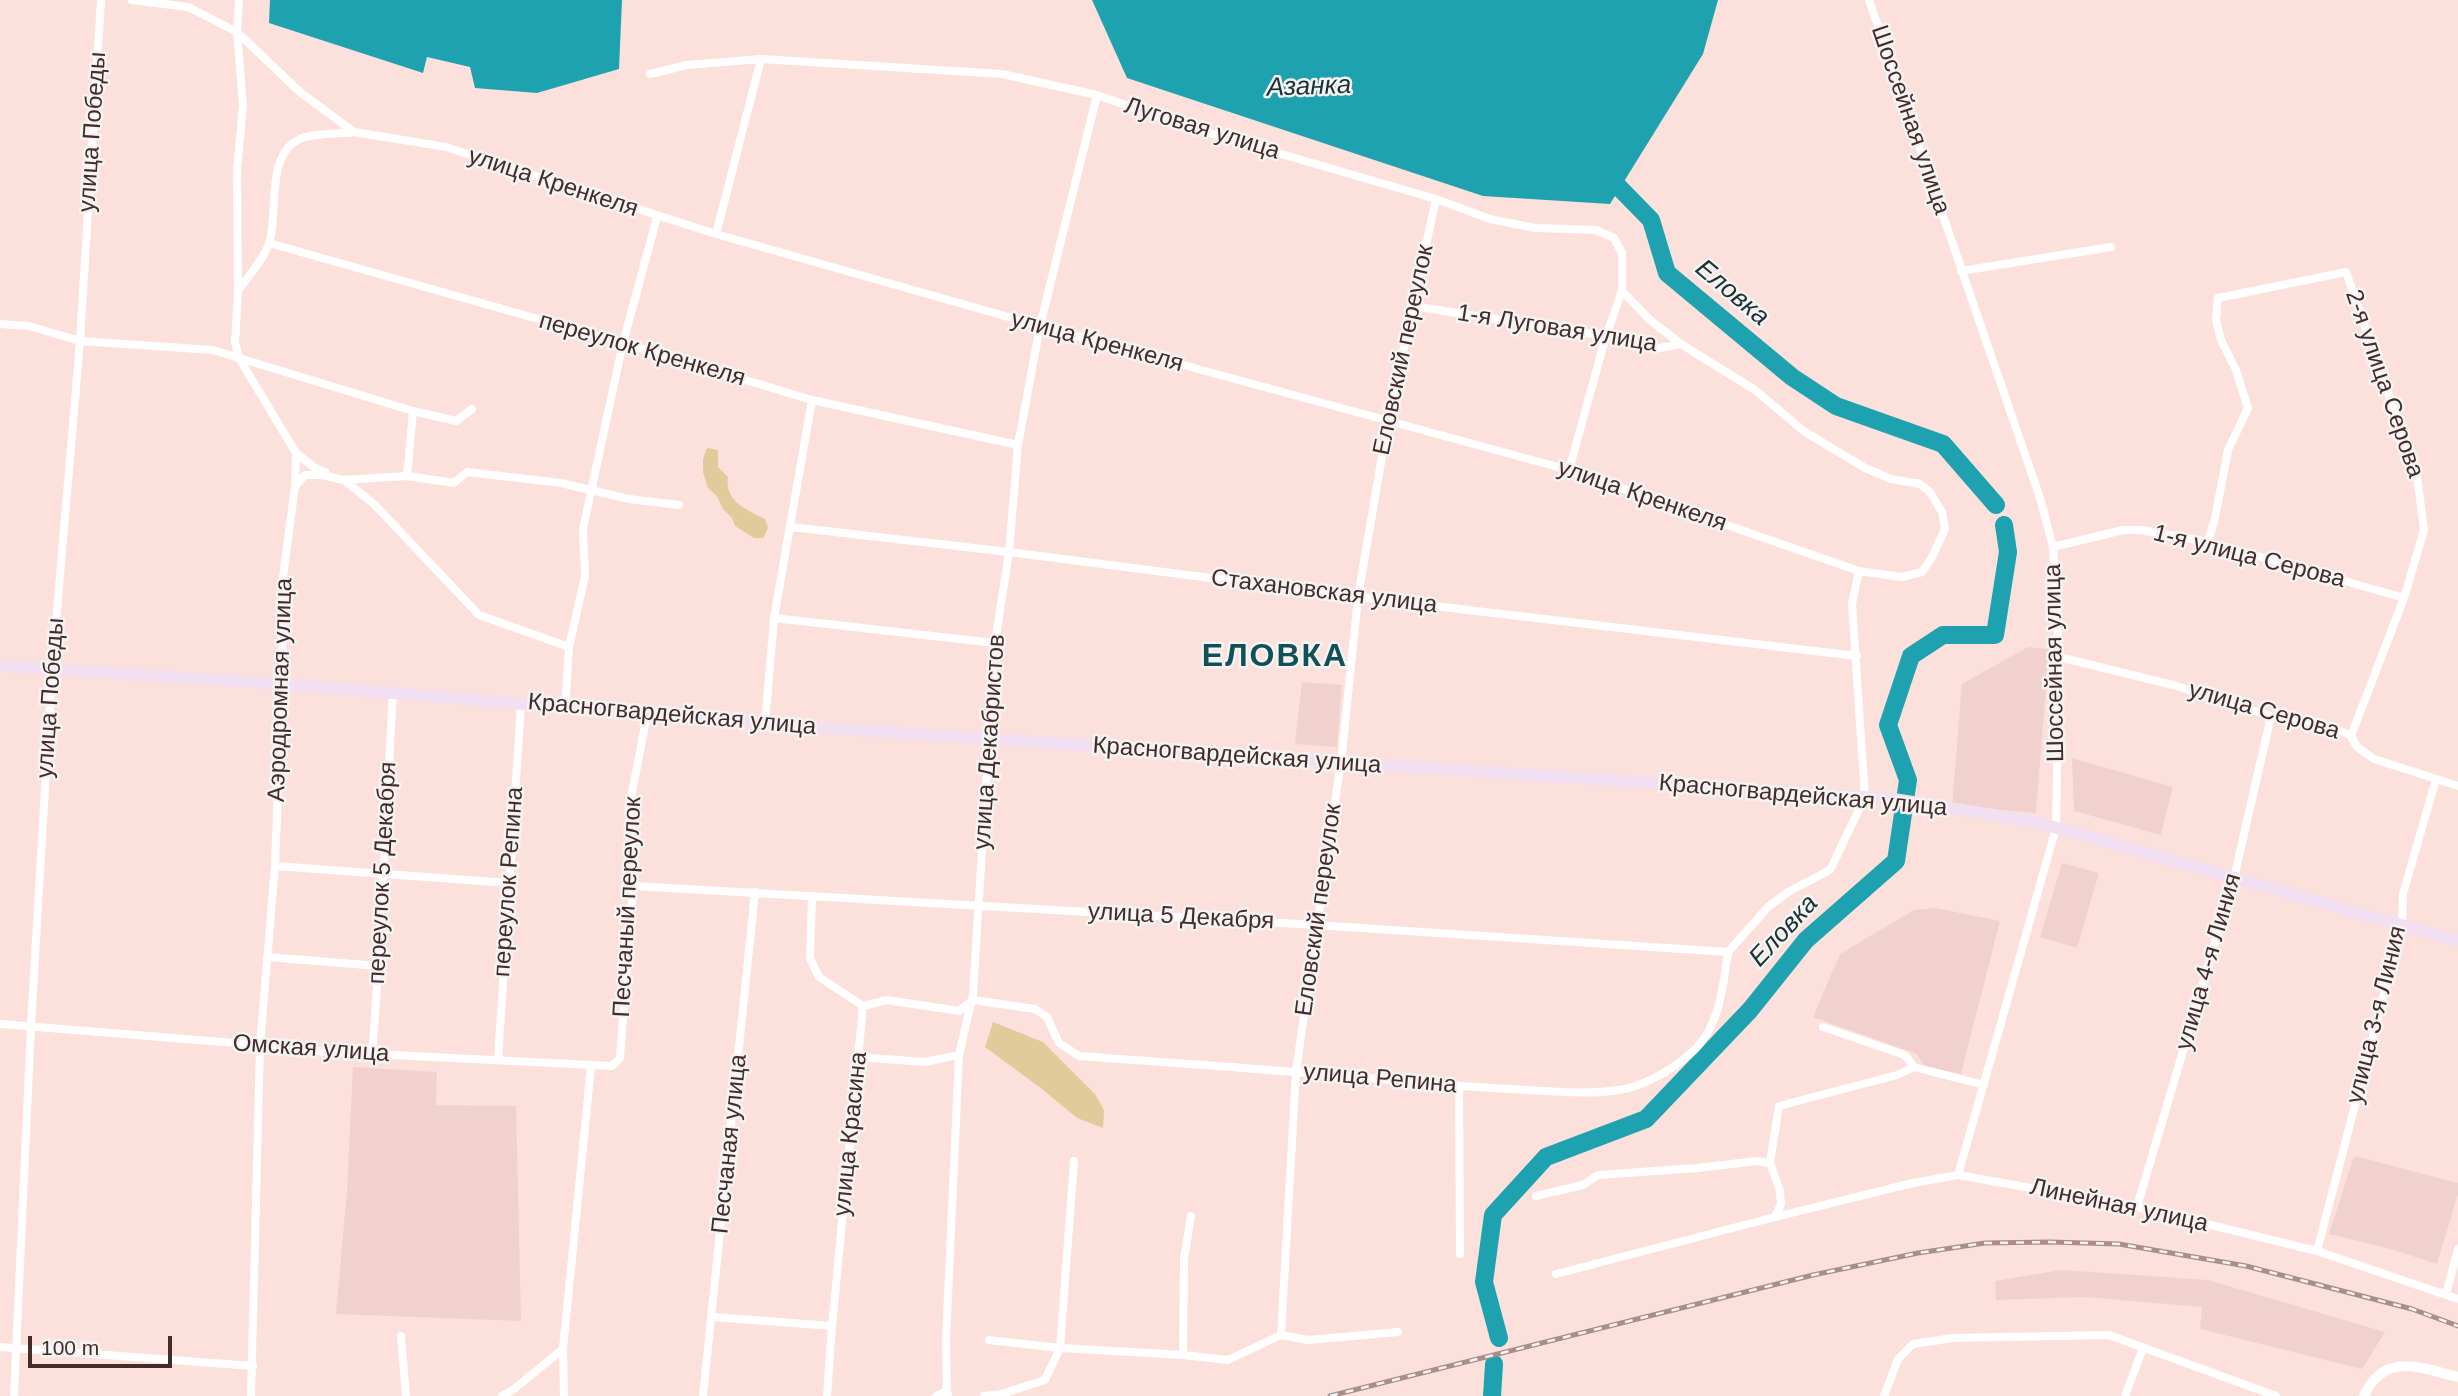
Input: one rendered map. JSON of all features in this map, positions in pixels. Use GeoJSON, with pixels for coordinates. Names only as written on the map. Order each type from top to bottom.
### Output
{"type":"FeatureCollection","features":[{"type":"Feature","properties":{"kind":"main road","name":"Красногвардейская улица"},"geometry":{"type":"LineString","coordinates":[[0,666],[393,692],[765,724],[1894,799],[2036,822],[2458,941]]}},
{"type":"Feature","properties":{"kind":"street","name":"улица Победы"},"geometry":{"type":"LineString","coordinates":[[14,1396],[31,1025],[52,669],[80,341],[101,0]]}},
{"type":"Feature","properties":{"kind":"street","name":"улица Кренкеля"},"geometry":{"type":"LineString","coordinates":[[132,0],[188,7],[237,32],[300,92],[355,132],[446,148],[716,234],[1040,326],[1569,470],[1859,570],[1902,577],[1922,572],[1945,529],[1942,512]]}},
{"type":"Feature","properties":{"kind":"street"},"geometry":{"type":"LineString","coordinates":[[239,0],[237,32],[243,105],[237,171],[238,291],[235,342],[239,358],[296,453],[315,468],[343,480],[374,504],[479,615],[569,647]]}},
{"type":"Feature","properties":{"kind":"street","name":"Шоссейная улица"},"geometry":{"type":"LineString","coordinates":[[1869,0],[2040,498],[2053,547],[2059,657],[2056,828],[1958,1175]]}},
{"type":"Feature","properties":{"kind":"street"},"geometry":{"type":"LineString","coordinates":[[716,234],[761,59]]}},
{"type":"Feature","properties":{"kind":"street","name":"Луговая улица"},"geometry":{"type":"LineString","coordinates":[[650,74],[687,65],[761,59],[1002,74],[1097,95],[1185,126],[1436,199],[1490,219],[1535,228],[1597,230],[1614,238],[1622,253],[1622,291],[1606,336],[1569,470]]}},
{"type":"Feature","properties":{"kind":"street","name":"улица Декабристов"},"geometry":{"type":"LineString","coordinates":[[948,1394],[946,1340],[960,1055],[973,1000],[995,643],[1009,552],[1018,445],[1040,326],[1097,95]]}},
{"type":"Feature","properties":{"kind":"street"},"geometry":{"type":"LineString","coordinates":[[238,291],[270,243],[279,161],[289,147],[304,137],[355,132]]}},
{"type":"Feature","properties":{"kind":"street","name":"Еловский переулок"},"geometry":{"type":"LineString","coordinates":[[1281,1335],[1296,1071],[1341,763],[1359,597],[1388,421],[1436,199]]}},
{"type":"Feature","properties":{"kind":"street"},"geometry":{"type":"LineString","coordinates":[[565,707],[569,647],[585,576],[583,529],[623,343],[657,217]]}},
{"type":"Feature","properties":{"kind":"street","name":"переулок Кренкеля"},"geometry":{"type":"LineString","coordinates":[[270,243],[623,343],[812,400],[1018,445]]}},
{"type":"Feature","properties":{"kind":"street"},"geometry":{"type":"LineString","coordinates":[[1961,271],[2111,247]]}},
{"type":"Feature","properties":{"kind":"street","name":"2-я улица Серова"},"geometry":{"type":"LineString","coordinates":[[2208,542],[2228,450],[2248,408],[2216,320],[2218,298],[2346,272],[2417,476],[2424,530],[2404,598],[2351,736]]}},
{"type":"Feature","properties":{"kind":"street"},"geometry":{"type":"LineString","coordinates":[[1622,291],[1650,320],[1681,344]]}},
{"type":"Feature","properties":{"kind":"street","name":"1-я Луговая улица"},"geometry":{"type":"LineString","coordinates":[[1412,306],[1606,336],[1654,349],[1681,344],[1755,390],[1805,432],[1865,468],[1891,479],[1920,484],[1930,492],[1942,512]]}},
{"type":"Feature","properties":{"kind":"street"},"geometry":{"type":"LineString","coordinates":[[0,324],[29,326],[80,341],[213,350],[413,411],[456,421],[472,409]]}},
{"type":"Feature","properties":{"kind":"street"},"geometry":{"type":"LineString","coordinates":[[765,724],[774,618],[812,400]]}},
{"type":"Feature","properties":{"kind":"street"},"geometry":{"type":"LineString","coordinates":[[407,476],[413,411]]}},
{"type":"Feature","properties":{"kind":"street","name":"Аэродромная улица"},"geometry":{"type":"LineString","coordinates":[[251,1396],[260,1045],[275,866],[283,577],[295,486],[296,453]]}},
{"type":"Feature","properties":{"kind":"street"},"geometry":{"type":"LineString","coordinates":[[295,486],[304,475],[322,475],[343,480],[407,476],[454,483],[467,472],[561,483],[629,499],[679,505]]}},
{"type":"Feature","properties":{"kind":"street","name":"Стахановская улица"},"geometry":{"type":"LineString","coordinates":[[791,527],[1857,656]]}},
{"type":"Feature","properties":{"kind":"street","name":"1-я улица Серова"},"geometry":{"type":"LineString","coordinates":[[2053,547],[2123,530],[2141,530],[2208,542],[2404,598]]}},
{"type":"Feature","properties":{"kind":"street"},"geometry":{"type":"LineString","coordinates":[[1728,952],[1768,907],[1788,892],[1830,870],[1865,797],[1852,604],[1859,570]]}},
{"type":"Feature","properties":{"kind":"street"},"geometry":{"type":"LineString","coordinates":[[774,618],[995,643]]}},
{"type":"Feature","properties":{"kind":"street","name":"улица Серова"},"geometry":{"type":"LineString","coordinates":[[2059,657],[2173,685],[2271,716],[2310,722],[2351,736],[2357,747],[2374,759],[2458,786]]}},
{"type":"Feature","properties":{"kind":"street","name":"переулок 5 Декабря"},"geometry":{"type":"LineString","coordinates":[[372,1054],[380,966],[382,874],[393,692]]}},
{"type":"Feature","properties":{"kind":"street","name":"переулок Репина"},"geometry":{"type":"LineString","coordinates":[[498,1060],[521,703]]}},
{"type":"Feature","properties":{"kind":"street","name":"Песчаный переулок"},"geometry":{"type":"LineString","coordinates":[[620,1058],[633,886],[629,808],[647,715]]}},
{"type":"Feature","properties":{"kind":"street","name":"улица 4-я Линия"},"geometry":{"type":"LineString","coordinates":[[2137,1206],[2234,878],[2271,716]]}},
{"type":"Feature","properties":{"kind":"street","name":"улица 3-я Линия"},"geometry":{"type":"LineString","coordinates":[[2317,1251],[2402,925],[2403,894],[2436,779]]}},
{"type":"Feature","properties":{"kind":"street"},"geometry":{"type":"LineString","coordinates":[[275,866],[509,883]]}},
{"type":"Feature","properties":{"kind":"street","name":"улица 5 Декабря"},"geometry":{"type":"LineString","coordinates":[[633,886],[1316,925],[1728,952]]}},
{"type":"Feature","properties":{"kind":"street","name":"Песчаная улица"},"geometry":{"type":"LineString","coordinates":[[703,1396],[755,892]]}},
{"type":"Feature","properties":{"kind":"street"},"geometry":{"type":"LineString","coordinates":[[812,897],[810,958],[819,977],[863,1006],[887,1000],[959,1011],[973,1000]]}},
{"type":"Feature","properties":{"kind":"street","name":"улица Репина"},"geometry":{"type":"LineString","coordinates":[[973,1000],[1035,1009],[1047,1017],[1059,1043],[1079,1056],[1296,1071],[1458,1086],[1583,1093],[1626,1089],[1651,1079],[1690,1055],[1704,1039],[1714,1019],[1728,952]]}},
{"type":"Feature","properties":{"kind":"street"},"geometry":{"type":"LineString","coordinates":[[267,957],[380,966]]}},
{"type":"Feature","properties":{"kind":"street","name":"улица Красина"},"geometry":{"type":"LineString","coordinates":[[828,1396],[832,1326],[863,1006]]}},
{"type":"Feature","properties":{"kind":"street","name":"Омская улица"},"geometry":{"type":"LineString","coordinates":[[0,1024],[293,1050],[591,1066],[612,1066],[620,1058]]}},
{"type":"Feature","properties":{"kind":"street"},"geometry":{"type":"LineString","coordinates":[[1823,1027],[1905,1055],[1914,1067],[1984,1085]]}},
{"type":"Feature","properties":{"kind":"street"},"geometry":{"type":"LineString","coordinates":[[858,1057],[925,1062],[960,1055]]}},
{"type":"Feature","properties":{"kind":"street"},"geometry":{"type":"LineString","coordinates":[[564,1396],[563,1349],[591,1066]]}},
{"type":"Feature","properties":{"kind":"street"},"geometry":{"type":"LineString","coordinates":[[1775,1216],[1781,1204],[1780,1191],[1770,1163],[1779,1106],[1897,1075],[1914,1067]]}},
{"type":"Feature","properties":{"kind":"street"},"geometry":{"type":"LineString","coordinates":[[1458,1086],[1460,1254]]}},
{"type":"Feature","properties":{"kind":"street"},"geometry":{"type":"LineString","coordinates":[[984,1396],[1001,1394],[1045,1380],[1060,1348],[1074,1161]]}},
{"type":"Feature","properties":{"kind":"street"},"geometry":{"type":"LineString","coordinates":[[1536,1196],[1583,1185],[1598,1175],[1756,1161],[1770,1163]]}},
{"type":"Feature","properties":{"kind":"street","name":"Линейная улица"},"geometry":{"type":"LineString","coordinates":[[1556,1274],[1913,1182],[1958,1175],[2137,1206],[2317,1251],[2458,1298]]}},
{"type":"Feature","properties":{"kind":"street"},"geometry":{"type":"LineString","coordinates":[[1183,1355],[1184,1259],[1191,1216]]}},
{"type":"Feature","properties":{"kind":"street"},"geometry":{"type":"LineString","coordinates":[[2446,1294],[2458,1249]]}},
{"type":"Feature","properties":{"kind":"street"},"geometry":{"type":"LineString","coordinates":[[713,1317],[832,1326]]}},
{"type":"Feature","properties":{"kind":"street"},"geometry":{"type":"LineString","coordinates":[[989,1340],[1228,1360],[1281,1335],[1308,1340],[1398,1332]]}},
{"type":"Feature","properties":{"kind":"street"},"geometry":{"type":"LineString","coordinates":[[1884,1396],[1898,1359],[1913,1344],[1952,1338],[2109,1335],[2276,1396]]}},
{"type":"Feature","properties":{"kind":"street"},"geometry":{"type":"LineString","coordinates":[[401,1336],[406,1396]]}},
{"type":"Feature","properties":{"kind":"street"},"geometry":{"type":"LineString","coordinates":[[0,1347],[253,1366]]}},
{"type":"Feature","properties":{"kind":"street"},"geometry":{"type":"LineString","coordinates":[[2125,1396],[2143,1348]]}},
{"type":"Feature","properties":{"kind":"street"},"geometry":{"type":"LineString","coordinates":[[502,1396],[563,1349]]}},
{"type":"Feature","properties":{"kind":"street"},"geometry":{"type":"LineString","coordinates":[[2366,1391],[2376,1376],[2402,1366],[2458,1377]]}},
{"type":"Feature","properties":{"kind":"street"},"geometry":{"type":"LineString","coordinates":[[936,1396],[948,1394]]}},
{"type":"Feature","properties":{"kind":"shaded area"},"geometry":{"type":"Polygon","coordinates":[[[707,448],[718,450],[718,467],[728,477],[733,498],[744,508],[765,519],[768,528],[763,538],[754,538],[735,526],[717,496],[708,488],[703,472],[703,459],[707,448]]]}},
{"type":"Feature","properties":{"kind":"shaded area"},"geometry":{"type":"Polygon","coordinates":[[[2028,647],[2049,649],[2036,813],[1952,806],[1962,684],[2028,647]]]}},
{"type":"Feature","properties":{"kind":"shaded area"},"geometry":{"type":"Polygon","coordinates":[[[1302,682],[1342,685],[1337,747],[1295,744],[1302,682]]]}},
{"type":"Feature","properties":{"kind":"shaded area"},"geometry":{"type":"Polygon","coordinates":[[[2072,758],[2173,787],[2161,835],[2074,811],[2072,758]]]}},
{"type":"Feature","properties":{"kind":"shaded area"},"geometry":{"type":"Polygon","coordinates":[[[2062,863],[2099,873],[2077,948],[2040,937],[2062,863]]]}},
{"type":"Feature","properties":{"kind":"shaded area"},"geometry":{"type":"Polygon","coordinates":[[[1935,908],[2000,921],[1961,1074],[1924,1066],[1917,1054],[1813,1017],[1840,954],[1914,910],[1935,908]]]}},
{"type":"Feature","properties":{"kind":"shaded area"},"geometry":{"type":"Polygon","coordinates":[[[993,1022],[1043,1042],[1095,1094],[1104,1110],[1103,1128],[1077,1118],[985,1047],[993,1022]]]}},
{"type":"Feature","properties":{"kind":"shaded area"},"geometry":{"type":"Polygon","coordinates":[[[353,1067],[437,1072],[436,1105],[516,1106],[521,1321],[336,1314],[347,1191],[353,1067]]]}},
{"type":"Feature","properties":{"kind":"shaded area"},"geometry":{"type":"Polygon","coordinates":[[[2354,1156],[2458,1183],[2458,1194],[2437,1264],[2329,1234],[2354,1156]]]}},
{"type":"Feature","properties":{"kind":"shaded area"},"geometry":{"type":"Polygon","coordinates":[[[2061,1270],[2208,1280],[2385,1332],[2362,1369],[2200,1329],[2202,1307],[2085,1297],[1996,1300],[1995,1281],[2061,1270]]]}},
{"type":"Feature","properties":{"kind":"water"},"geometry":{"type":"Polygon","coordinates":[[[270,0],[622,0],[619,69],[537,93],[475,88],[470,67],[427,57],[423,73],[269,23],[270,0]]]}},
{"type":"Feature","properties":{"kind":"water","name":"Азанка"},"geometry":{"type":"Polygon","coordinates":[[[1092,0],[1718,0],[1703,54],[1610,204],[1483,196],[1127,78],[1092,0]]]}},
{"type":"Feature","properties":{"kind":"waterway","name":"Еловка"},"geometry":{"type":"LineString","coordinates":[[1604,172],[1651,220],[1667,273],[1792,377],[1836,406],[1943,444],[1996,505]]}},
{"type":"Feature","properties":{"kind":"waterway","name":"Еловка"},"geometry":{"type":"LineString","coordinates":[[1499,1338],[1484,1282],[1493,1215],[1546,1157],[1646,1119],[1750,1010],[1806,940],[1896,861],[1908,780],[1888,725],[1911,656],[1943,635],[1995,635],[2008,552],[2004,525]]}},
{"type":"Feature","properties":{"kind":"waterway","name":"Еловка"},"geometry":{"type":"LineString","coordinates":[[1492,1396],[1494,1364]]}},
{"type":"Feature","properties":{"kind":"railway"},"geometry":{"type":"LineString","coordinates":[[1330,1396],[1813,1275],[1918,1253],[1985,1243],[2119,1244],[2246,1266],[2412,1309],[2458,1326]]}},
{"type":"Feature","properties":{"kind":"district","name":"ЕЛОВКА"},"geometry":{"type":"Point","coordinates":[1275,657]}}]}
